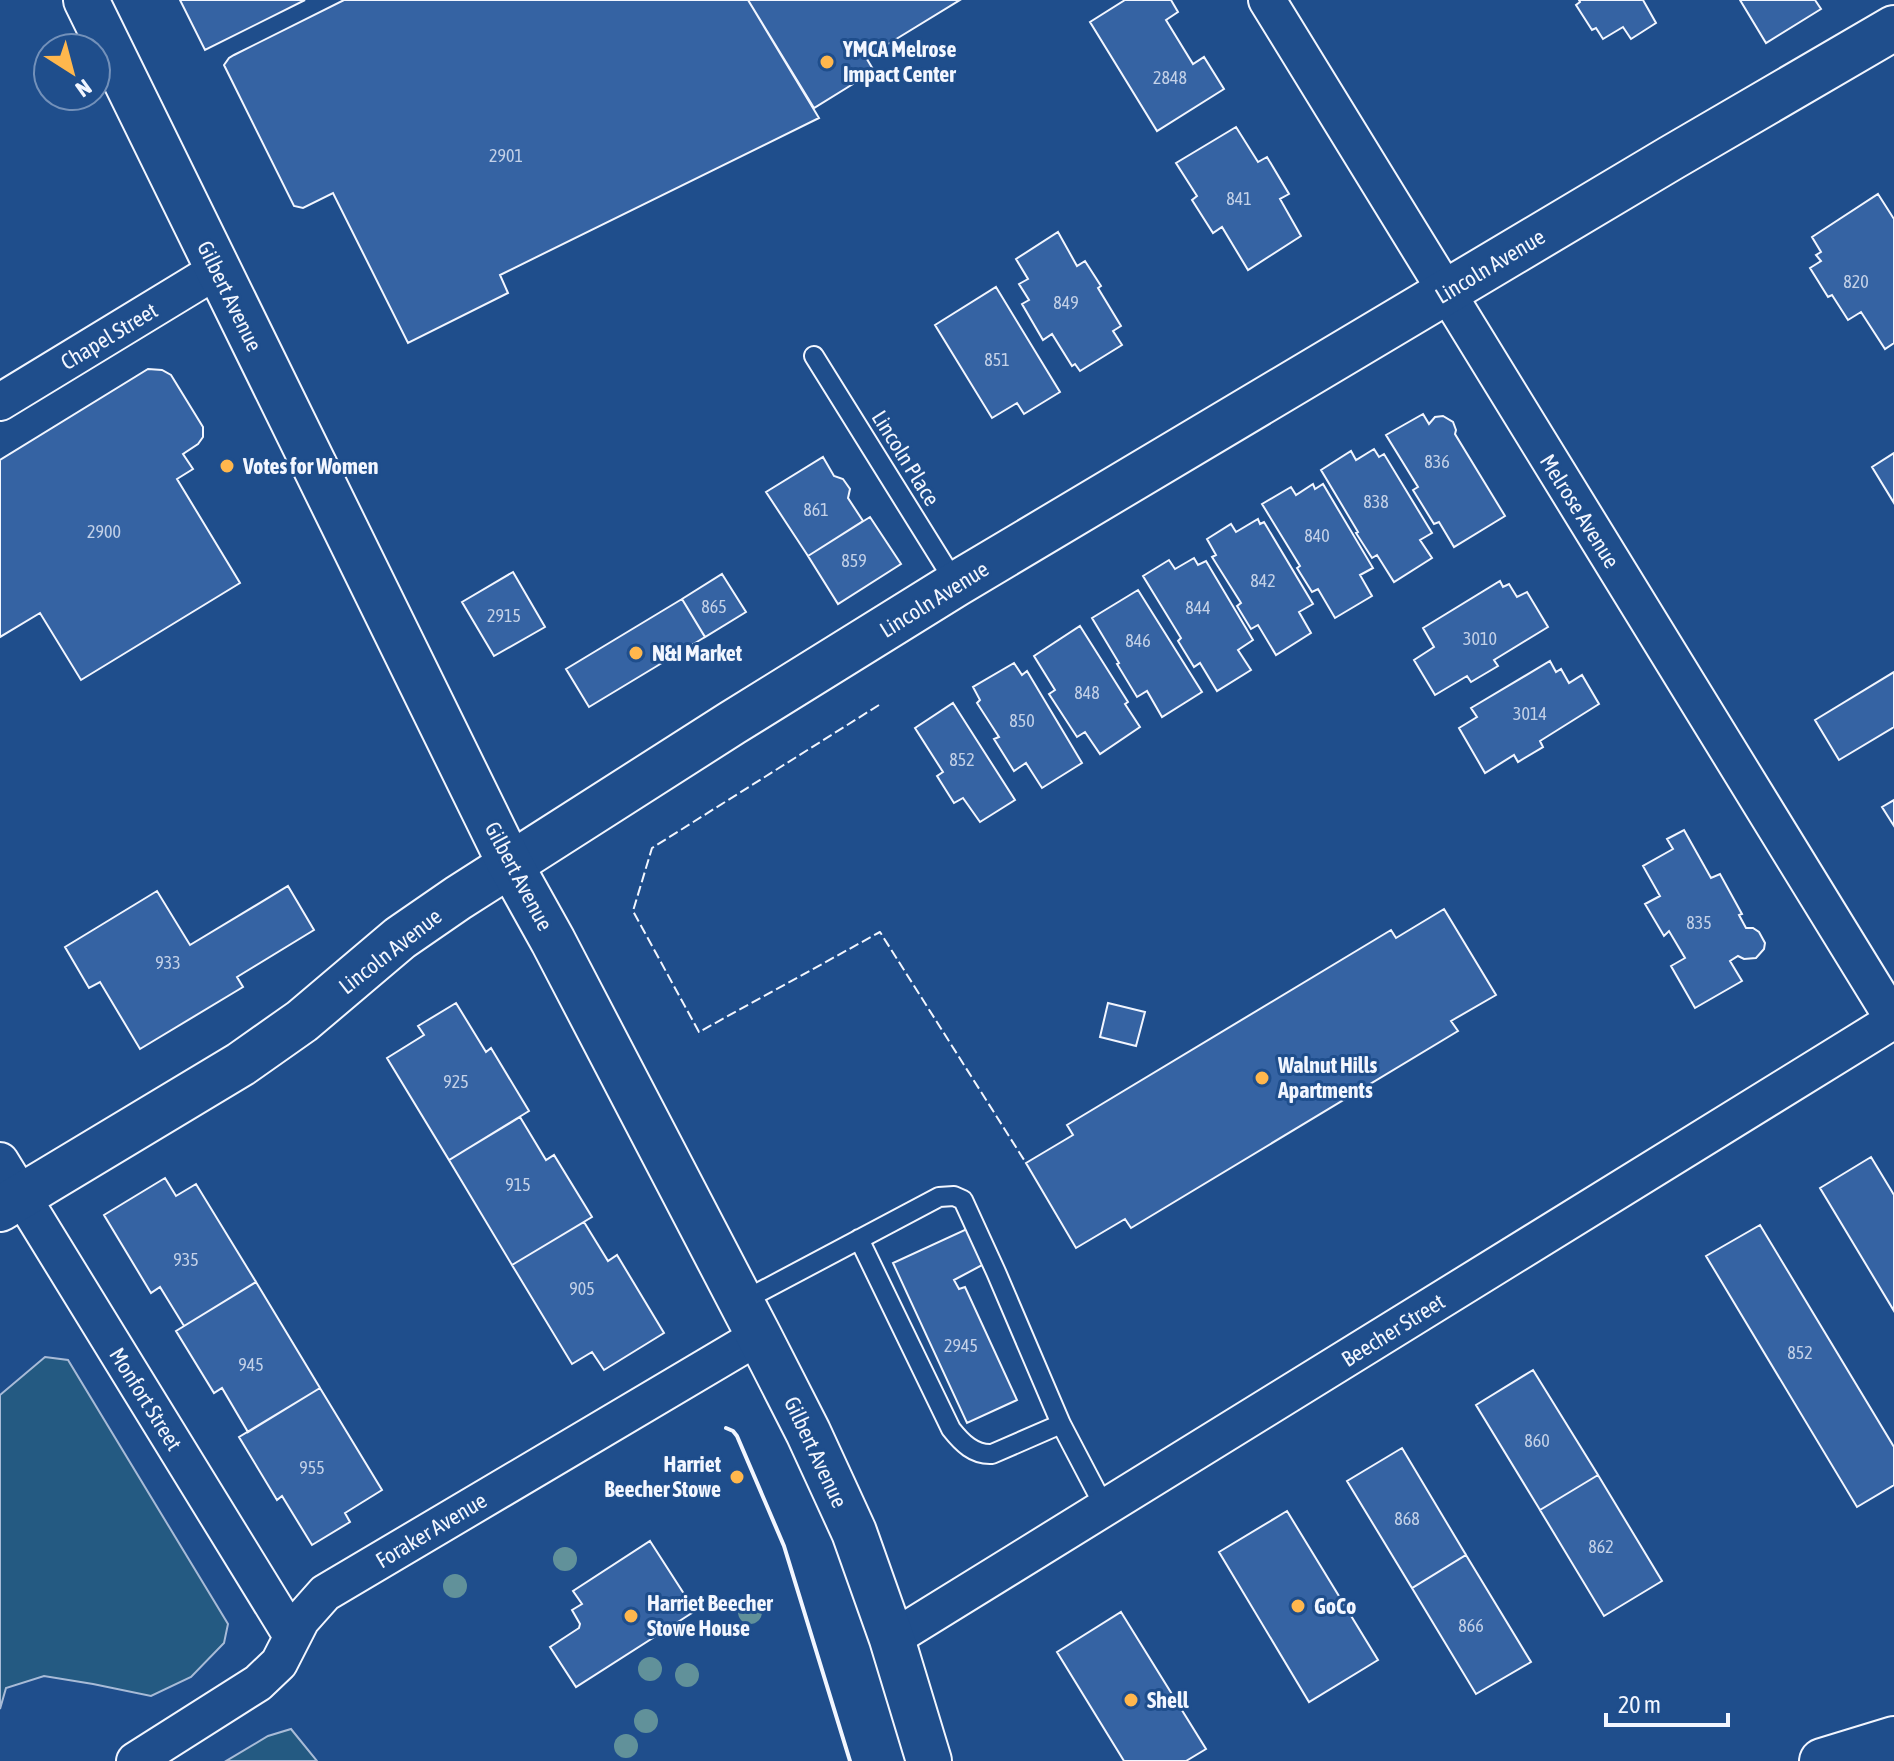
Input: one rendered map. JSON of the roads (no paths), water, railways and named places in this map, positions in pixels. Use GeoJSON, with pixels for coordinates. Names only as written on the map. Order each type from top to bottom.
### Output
{"type":"FeatureCollection","features":[{"type":"Feature","properties":{"kind":"street","name":"Gilbert Avenue"},"geometry":{"type":"LineString","coordinates":[[86,0],[510,864],[808,1432],[854,1532],[892,1639],[929,1761]]}},
{"type":"Feature","properties":{"kind":"street","name":"Melrose Avenue"},"geometry":{"type":"LineString","coordinates":[[1267,0],[1894,1020]]}},
{"type":"Feature","properties":{"kind":"street","name":"Lincoln Avenue"},"geometry":{"type":"LineString","coordinates":[[7,1188],[241,1064],[302,1021],[400,938],[510,864],[956,584],[1894,28]]}},
{"type":"Feature","properties":{"kind":"street","name":"Chapel Street"},"geometry":{"type":"LineString","coordinates":[[0,402],[217,270]]}},
{"type":"Feature","properties":{"kind":"street","name":"Beecher Street"},"geometry":{"type":"LineString","coordinates":[[892,1639],[1894,1020]]}},
{"type":"Feature","properties":{"kind":"street","name":"Monfort Street"},"geometry":{"type":"LineString","coordinates":[[7,1188],[292,1636]]}},
{"type":"Feature","properties":{"kind":"street","name":"Foraker Avenue"},"geometry":{"type":"LineString","coordinates":[[135,1761],[258,1683],[279,1663],[301,1620],[325,1593],[750,1319]]}},
{"type":"Feature","properties":{"kind":"street"},"geometry":{"type":"LineString","coordinates":[[1822,1761],[1894,1739]]}},
{"type":"Feature","properties":{"kind":"lane","name":"Lincoln Place"},"geometry":{"type":"LineString","coordinates":[[814,356],[956,584]]}},
{"type":"Feature","properties":{"kind":"lane"},"geometry":{"type":"LineString","coordinates":[[750,1319],[859,1239],[939,1197],[954,1196],[963,1200],[1061,1424],[1105,1508]]}},
{"type":"Feature","properties":{"kind":"lane"},"geometry":{"type":"LineString","coordinates":[[859,1239],[959,1440],[982,1455],[992,1454],[1061,1424]]}},
{"type":"Feature","properties":{"kind":"place","name":"YMCA Melrose Impact Center"},"geometry":{"type":"Point","coordinates":[827,62]}},
{"type":"Feature","properties":{"kind":"place","name":"Votes for Women"},"geometry":{"type":"Point","coordinates":[227,466]}},
{"type":"Feature","properties":{"kind":"place","name":"N&I Market"},"geometry":{"type":"Point","coordinates":[636,653]}},
{"type":"Feature","properties":{"kind":"place","name":"Walnut Hills Apartments"},"geometry":{"type":"Point","coordinates":[1262,1078]}},
{"type":"Feature","properties":{"kind":"place","name":"Harriet Beecher Stowe"},"geometry":{"type":"Point","coordinates":[737,1477]}},
{"type":"Feature","properties":{"kind":"place","name":"GoCo"},"geometry":{"type":"Point","coordinates":[1298,1606]}},
{"type":"Feature","properties":{"kind":"place","name":"Harriet Beecher Stowe House"},"geometry":{"type":"Point","coordinates":[631,1616]}},
{"type":"Feature","properties":{"kind":"place","name":"Shell"},"geometry":{"type":"Point","coordinates":[1131,1700]}}]}
